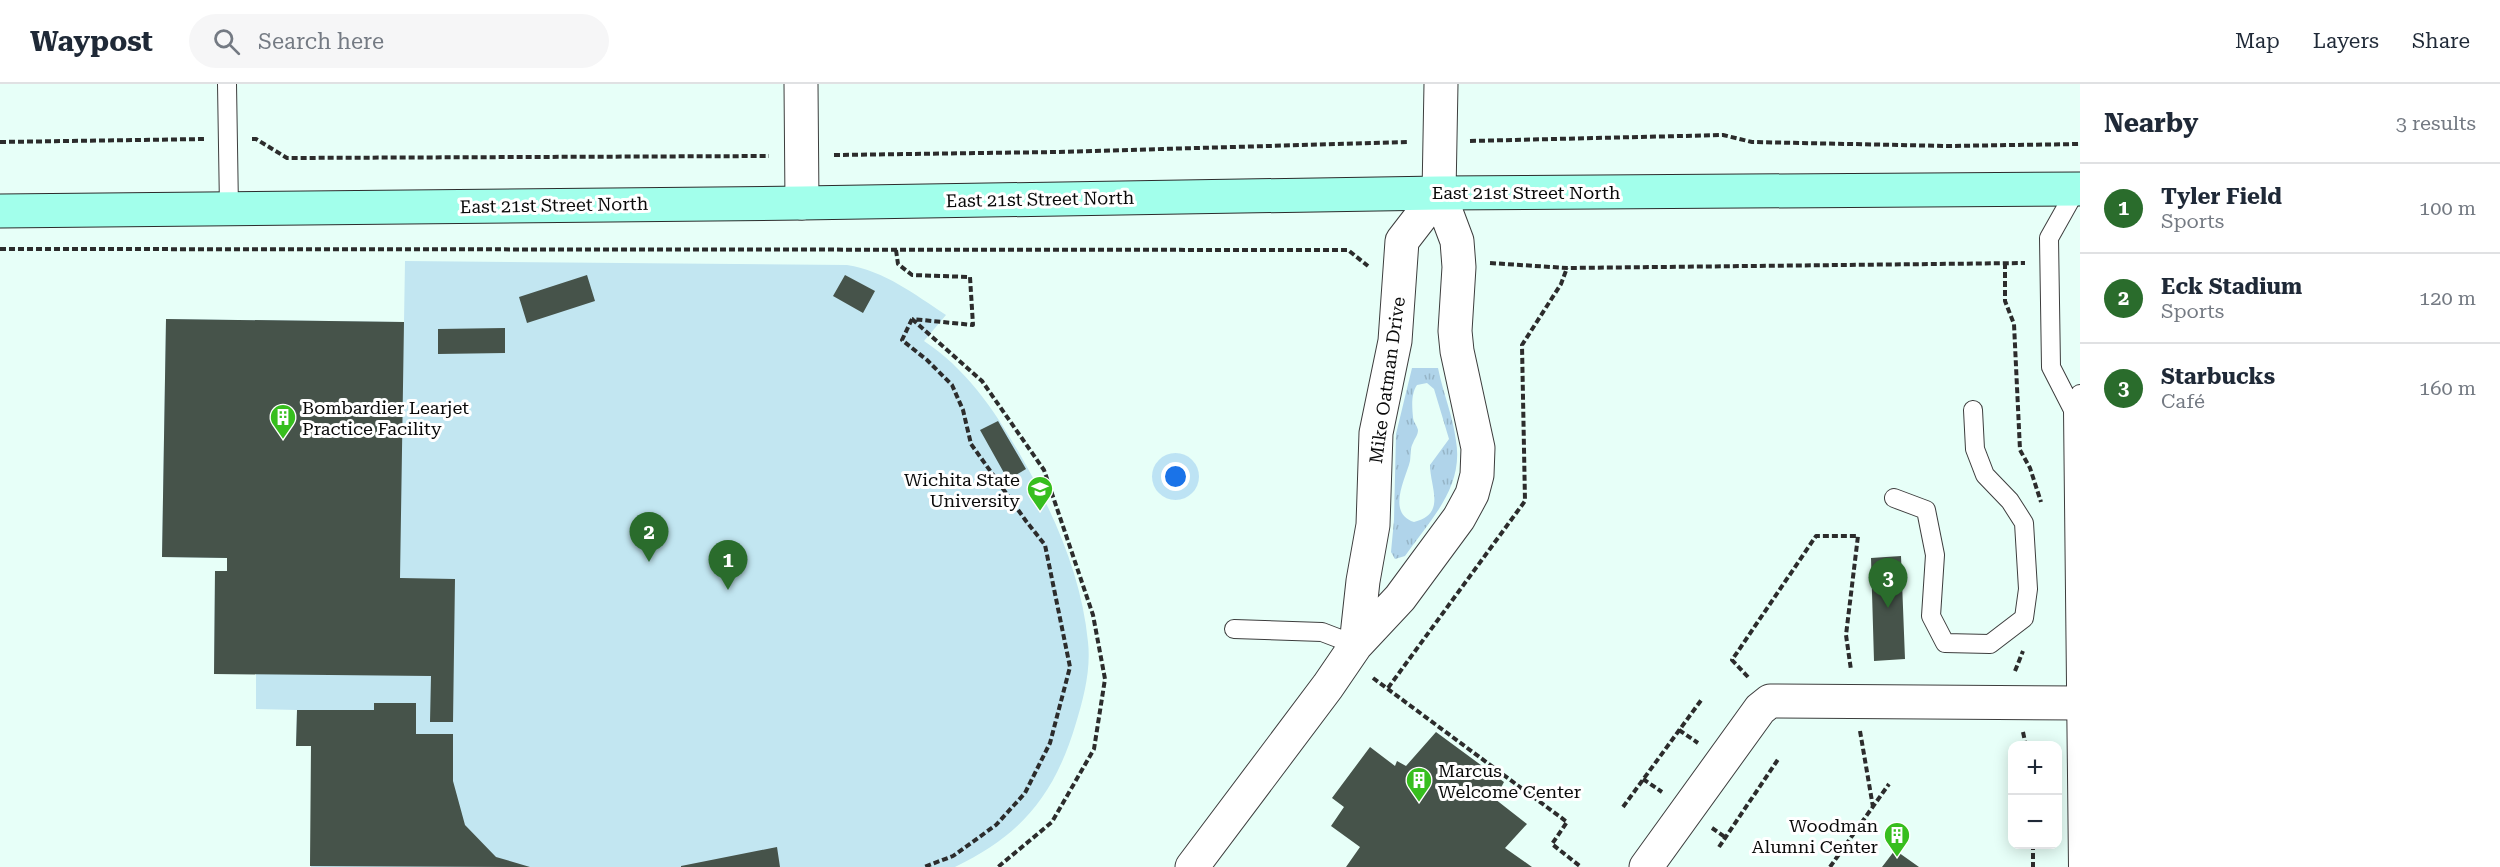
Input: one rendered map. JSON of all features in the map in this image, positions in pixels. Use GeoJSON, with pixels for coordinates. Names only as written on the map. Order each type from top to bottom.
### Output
{"type":"FeatureCollection","features":[{"type":"Feature","properties":{"kind":"main road","name":"East 21st Street North"},"geometry":{"type":"LineString","coordinates":[[0,211],[802,203],[1439,193],[2079,192]]}},
{"type":"Feature","properties":{"kind":"street"},"geometry":{"type":"LineString","coordinates":[[801,84],[802,203]]}},
{"type":"Feature","properties":{"kind":"street"},"geometry":{"type":"LineString","coordinates":[[1439,193],[1441,84]]}},
{"type":"Feature","properties":{"kind":"street","name":"Mike Oatman Drive"},"geometry":{"type":"LineString","coordinates":[[1192,867],[1328,686],[1356,645],[1400,598],[1451,530],[1469,501],[1477,475],[1478,440],[1460,368],[1456,341],[1459,267],[1457,241],[1439,193]]}},
{"type":"Feature","properties":{"kind":"street","name":"Mike Oatman Drive"},"geometry":{"type":"LineString","coordinates":[[1356,645],[1363,581],[1373,525],[1376,433],[1395,341],[1402,241],[1439,193]]}},
{"type":"Feature","properties":{"kind":"street"},"geometry":{"type":"LineString","coordinates":[[1646,867],[1760,709],[1770,700],[2078,703]]}},
{"type":"Feature","properties":{"kind":"lane"},"geometry":{"type":"LineString","coordinates":[[227,84],[230,208]]}},
{"type":"Feature","properties":{"kind":"lane"},"geometry":{"type":"LineString","coordinates":[[2078,867],[2077,402],[2051,367],[2049,238],[2079,192]]}},
{"type":"Feature","properties":{"kind":"lane"},"geometry":{"type":"LineString","coordinates":[[1894,498],[1926,510],[1935,555],[1931,616],[1945,643],[1990,644],[2024,618],[2028,589],[2024,523],[2010,501],[1985,475],[1975,449],[1972,410]]}},
{"type":"Feature","properties":{"kind":"lane"},"geometry":{"type":"LineString","coordinates":[[1234,629],[1322,632],[1356,645]]}},
{"type":"Feature","properties":{"kind":"path"},"geometry":{"type":"LineString","coordinates":[[0,142],[256,139],[287,158],[802,156],[1068,152],[1724,135],[1752,142],[1948,146],[2080,144]]}},
{"type":"Feature","properties":{"kind":"path"},"geometry":{"type":"LineString","coordinates":[[0,249],[1348,250],[1370,267],[1371,276]]}},
{"type":"Feature","properties":{"kind":"path"},"geometry":{"type":"LineString","coordinates":[[897,250],[898,264],[912,275],[970,277],[973,326],[912,320]]}},
{"type":"Feature","properties":{"kind":"path"},"geometry":{"type":"LineString","coordinates":[[1459,267],[1482,262],[1568,268],[2050,263]]}},
{"type":"Feature","properties":{"kind":"path"},"geometry":{"type":"LineString","coordinates":[[912,320],[902,340],[927,360],[952,385],[963,410],[971,444],[1045,545],[1070,667],[1050,743],[1025,793],[996,825],[953,856],[924,867]]}},
{"type":"Feature","properties":{"kind":"path"},"geometry":{"type":"LineString","coordinates":[[912,320],[982,381],[1044,470],[1093,615],[1105,679],[1094,749],[1052,822],[998,867]]}},
{"type":"Feature","properties":{"kind":"path"},"geometry":{"type":"LineString","coordinates":[[1770,700],[1732,660],[1816,536],[1858,536],[1846,635],[1873,807]]}},
{"type":"Feature","properties":{"kind":"path"},"geometry":{"type":"LineString","coordinates":[[1365,686],[1372,677],[1568,822],[1551,843],[1581,867]]}},
{"type":"Feature","properties":{"kind":"path"},"geometry":{"type":"LineString","coordinates":[[1623,807],[1702,699]]}},
{"type":"Feature","properties":{"kind":"path"},"geometry":{"type":"LineString","coordinates":[[1719,847],[1779,758]]}},
{"type":"Feature","properties":{"kind":"path"},"geometry":{"type":"LineString","coordinates":[[1830,867],[1889,784]]}},
{"type":"Feature","properties":{"kind":"path"},"geometry":{"type":"LineString","coordinates":[[2033,849],[2033,867]]}},
{"type":"Feature","properties":{"kind":"green space"},"geometry":{"type":"Polygon","coordinates":[[[1412,368],[1438,368],[1455,432],[1457,458],[1455,474],[1443,503],[1434,516],[1405,556],[1395,559],[1391,552],[1396,434],[1412,368]],[[1427,383],[1417,385],[1413,396],[1413,419],[1418,432],[1411,447],[1410,461],[1399,503],[1401,511],[1414,522],[1424,518],[1434,506],[1430,465],[1449,439],[1434,389],[1427,383]]]}},
{"type":"Feature","properties":{"kind":"shaded area"},"geometry":{"type":"Polygon","coordinates":[[[405,261],[847,265],[887,278],[946,315],[924,341],[941,353],[970,382],[995,414],[1017,449],[1058,529],[1074,573],[1085,619],[1089,662],[1082,703],[1058,771],[1033,810],[999,841],[979,855],[955,867],[311,867],[311,746],[296,746],[297,710],[256,709],[256,674],[214,674],[215,571],[227,571],[227,558],[162,557],[166,319],[404,322],[405,261]]]}},
{"type":"Feature","properties":{"kind":"building"},"geometry":{"type":"Polygon","coordinates":[[[587,275],[595,301],[527,323],[519,297],[587,275]]]}},
{"type":"Feature","properties":{"kind":"building"},"geometry":{"type":"Polygon","coordinates":[[[845,275],[875,291],[863,313],[833,296],[845,275]]]}},
{"type":"Feature","properties":{"kind":"building","name":"Bombardier Learjet Practice Facility"},"geometry":{"type":"Polygon","coordinates":[[[166,319],[404,322],[400,578],[455,579],[453,722],[430,722],[431,676],[214,674],[215,571],[227,571],[227,558],[162,557],[166,319]]]}},
{"type":"Feature","properties":{"kind":"building"},"geometry":{"type":"Polygon","coordinates":[[[505,328],[505,353],[438,354],[438,329],[505,328]]]}},
{"type":"Feature","properties":{"kind":"building"},"geometry":{"type":"Polygon","coordinates":[[[998,421],[1026,469],[1008,480],[980,430],[998,421]]]}},
{"type":"Feature","properties":{"kind":"building"},"geometry":{"type":"Polygon","coordinates":[[[1901,556],[1905,659],[1874,661],[1871,558],[1901,556]]]}},
{"type":"Feature","properties":{"kind":"building"},"geometry":{"type":"Polygon","coordinates":[[[374,703],[416,703],[416,734],[453,734],[453,781],[465,825],[496,857],[530,867],[310,866],[311,746],[296,746],[297,710],[374,710],[374,703]]]}},
{"type":"Feature","properties":{"kind":"building","name":"Marcus Welcome Center"},"geometry":{"type":"Polygon","coordinates":[[[1436,732],[1504,782],[1495,799],[1527,824],[1505,848],[1532,867],[1346,867],[1360,847],[1331,826],[1344,807],[1332,798],[1370,747],[1395,766],[1397,761],[1406,766],[1436,732]]]}},
{"type":"Feature","properties":{"kind":"building"},"geometry":{"type":"Polygon","coordinates":[[[777,847],[780,867],[681,867],[681,866],[777,847]]]}},
{"type":"Feature","properties":{"kind":"building","name":"Woodman Alumni Center"},"geometry":{"type":"Polygon","coordinates":[[[1895,850],[1919,867],[1882,867],[1895,850]]]}},
{"type":"Feature","properties":{"kind":"place","name":"Bombardier Learjet Practice Facility"},"geometry":{"type":"Point","coordinates":[283,440]}},
{"type":"Feature","properties":{"kind":"place","name":"Wichita State University"},"geometry":{"type":"Point","coordinates":[1040,512]}},
{"type":"Feature","properties":{"kind":"place","name":"Eck Stadium"},"geometry":{"type":"Point","coordinates":[649,562]}},
{"type":"Feature","properties":{"kind":"place","name":"Tyler Field"},"geometry":{"type":"Point","coordinates":[728,590]}},
{"type":"Feature","properties":{"kind":"place","name":"Starbucks"},"geometry":{"type":"Point","coordinates":[1888,608]}},
{"type":"Feature","properties":{"kind":"place","name":"Marcus Welcome Center"},"geometry":{"type":"Point","coordinates":[1419,803]}},
{"type":"Feature","properties":{"kind":"place","name":"Woodman Alumni Center"},"geometry":{"type":"Point","coordinates":[1897,858]}}]}
